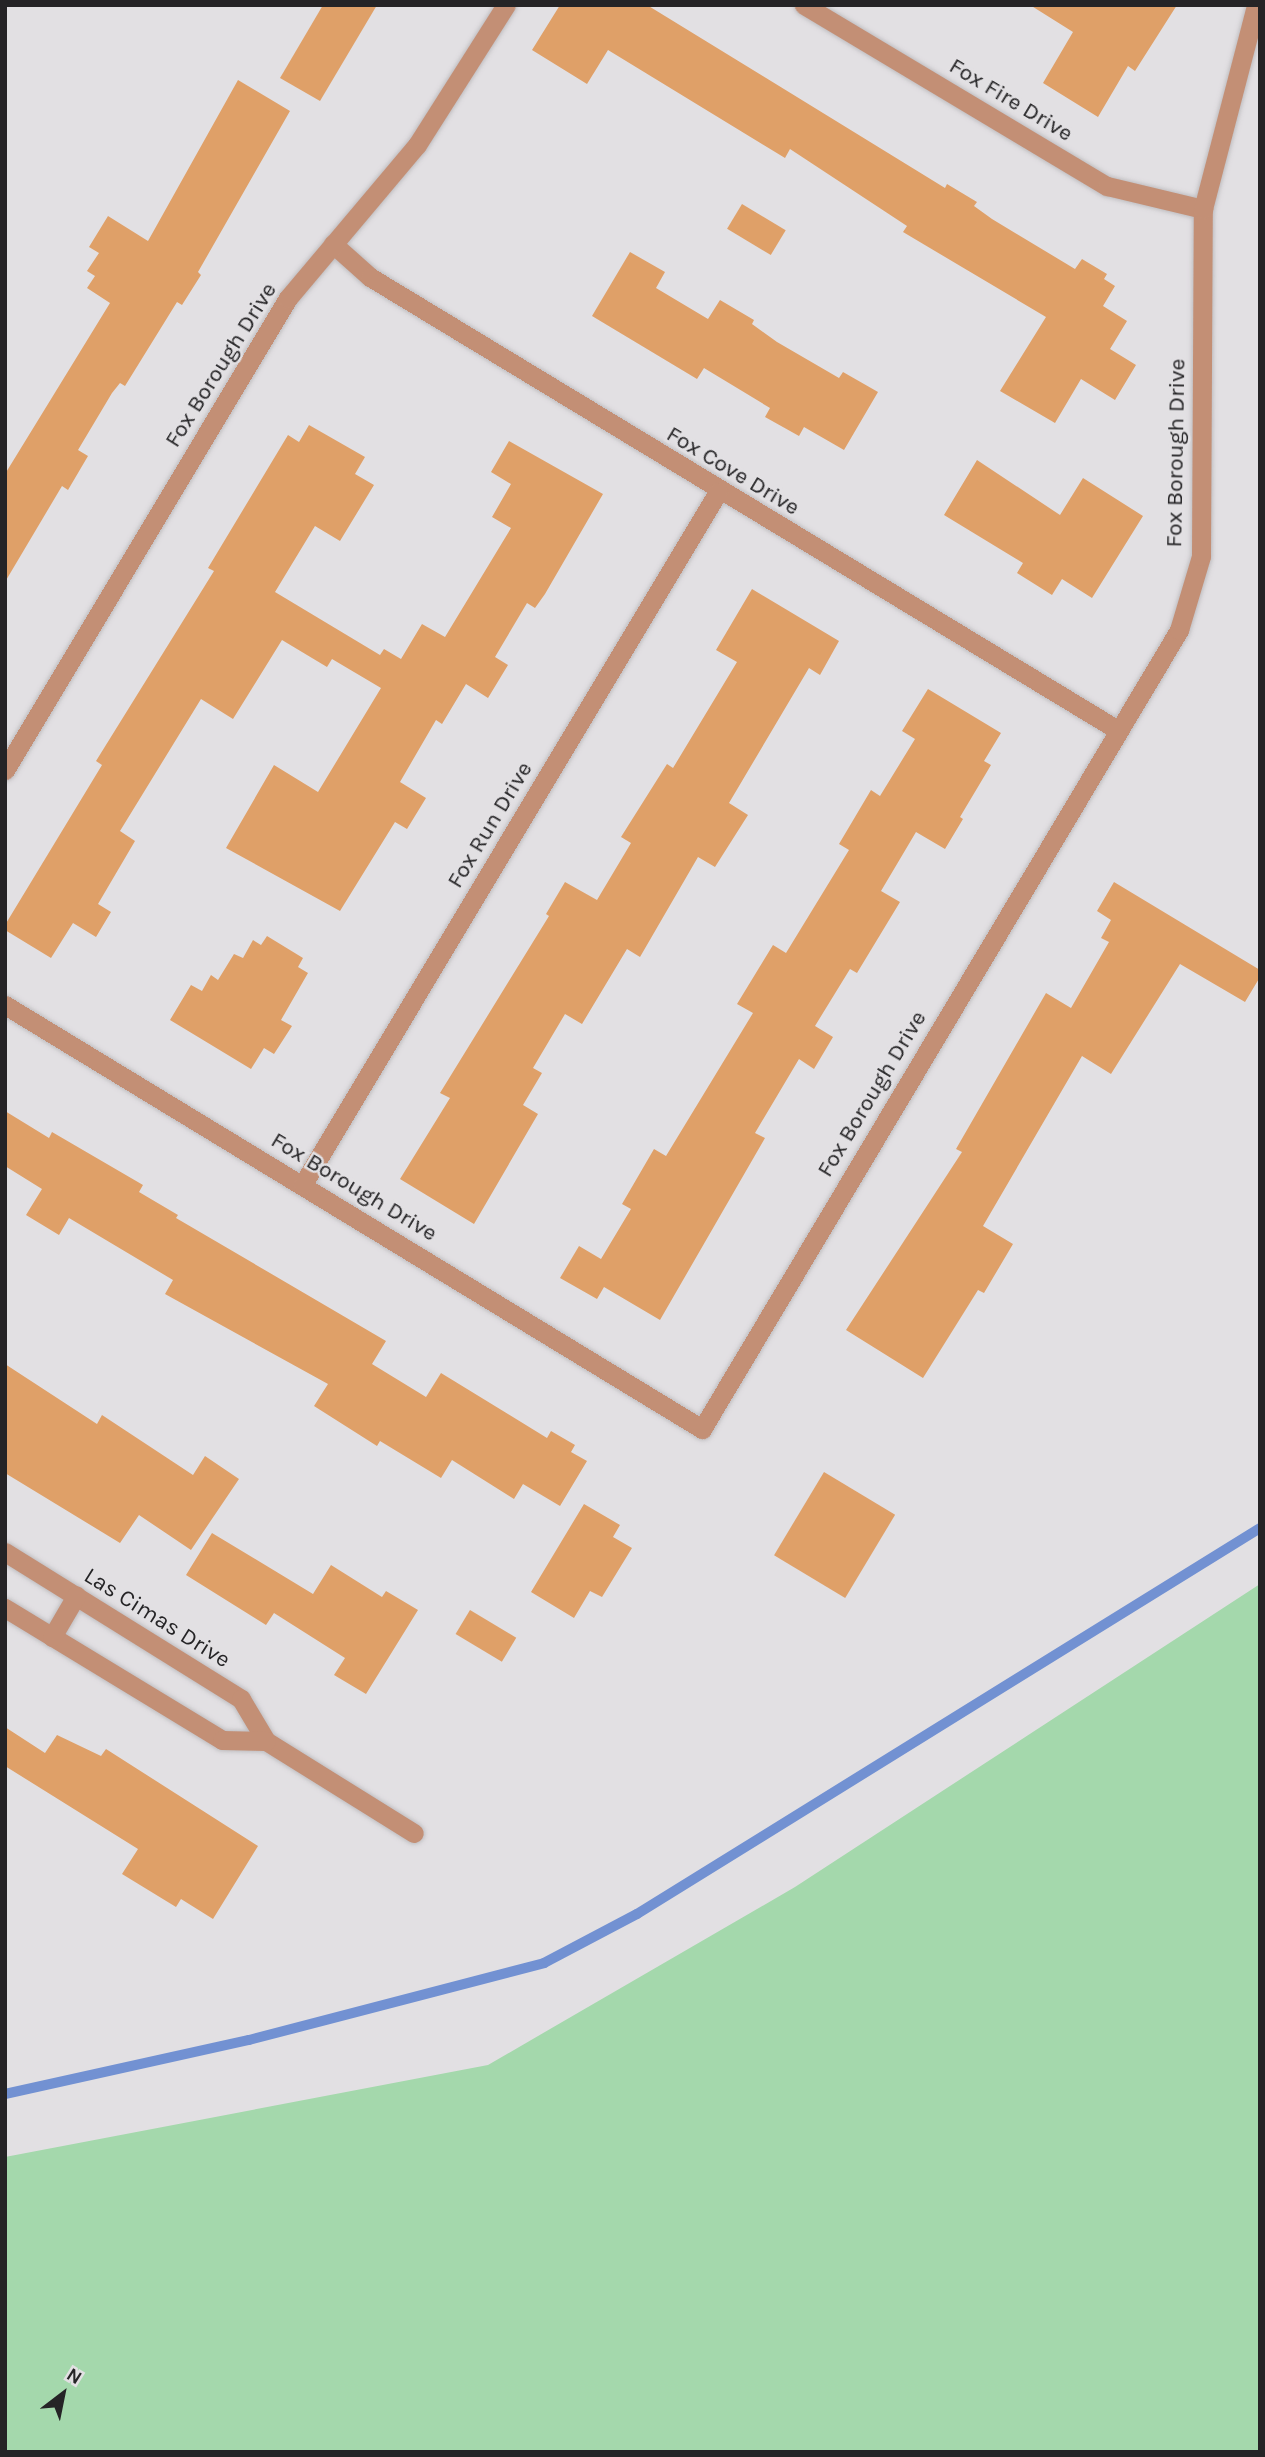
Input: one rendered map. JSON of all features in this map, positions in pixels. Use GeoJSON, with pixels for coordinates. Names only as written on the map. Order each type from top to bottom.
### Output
{"type":"FeatureCollection","features":[{"type":"Feature","properties":{"kind":"street","name":"Fox Borough Drive"},"geometry":{"type":"LineString","coordinates":[[5,770],[289,298],[417,145],[506,5]]}},
{"type":"Feature","properties":{"kind":"street","name":"Fox Fire Drive"},"geometry":{"type":"LineString","coordinates":[[804,5],[1107,186],[1203,209]]}},
{"type":"Feature","properties":{"kind":"street","name":"Fox Borough Drive"},"geometry":{"type":"LineString","coordinates":[[5,1005],[702,1429],[1116,729],[1179,630],[1201,556],[1203,209],[1256,5]]}},
{"type":"Feature","properties":{"kind":"street","name":"Fox Cove Drive"},"geometry":{"type":"LineString","coordinates":[[333,244],[370,277],[719,492],[1116,729]]}},
{"type":"Feature","properties":{"kind":"street","name":"Fox Run Drive"},"geometry":{"type":"LineString","coordinates":[[303,1184],[719,492]]}},
{"type":"Feature","properties":{"kind":"street","name":"Las Cimas Drive"},"geometry":{"type":"LineString","coordinates":[[5,1552],[241,1699],[266,1741],[414,1833]]}},
{"type":"Feature","properties":{"kind":"street"},"geometry":{"type":"LineString","coordinates":[[52,1637],[76,1596]]}},
{"type":"Feature","properties":{"kind":"street"},"geometry":{"type":"LineString","coordinates":[[5,1608],[222,1740],[266,1741]]}},
{"type":"Feature","properties":{"kind":"green space"},"geometry":{"type":"Polygon","coordinates":[[[1260,1584],[1260,2452],[5,2452],[5,2157],[488,2065],[795,1887],[1260,1584]]]}},
{"type":"Feature","properties":{"kind":"building"},"geometry":{"type":"Polygon","coordinates":[[[323,5],[377,5],[320,101],[280,78],[323,5]]]}},
{"type":"Feature","properties":{"kind":"building"},"geometry":{"type":"Polygon","coordinates":[[[560,5],[647,5],[945,188],[947,184],[977,202],[974,206],[992,219],[1075,269],[1082,259],[1107,274],[1104,279],[1115,286],[1103,306],[1127,321],[1110,349],[1136,365],[1115,400],[1081,379],[1055,423],[1000,391],[1046,317],[903,232],[907,226],[790,149],[785,158],[608,50],[587,84],[532,50],[560,5]]]}},
{"type":"Feature","properties":{"kind":"building"},"geometry":{"type":"Polygon","coordinates":[[[1030,5],[1177,5],[1135,71],[1128,66],[1098,117],[1043,83],[1073,32],[1030,5]]]}},
{"type":"Feature","properties":{"kind":"building"},"geometry":{"type":"Polygon","coordinates":[[[238,80],[290,111],[198,272],[201,275],[182,305],[177,302],[125,386],[120,383],[112,393],[78,450],[88,456],[68,490],[62,486],[5,582],[5,474],[110,303],[87,288],[95,276],[87,271],[99,253],[89,247],[108,216],[148,241],[238,80]]]}},
{"type":"Feature","properties":{"kind":"building"},"geometry":{"type":"Polygon","coordinates":[[[742,204],[786,230],[771,255],[727,229],[742,204]]]}},
{"type":"Feature","properties":{"kind":"building"},"geometry":{"type":"Polygon","coordinates":[[[630,252],[665,272],[656,288],[708,319],[720,300],[754,320],[752,324],[777,342],[839,378],[843,372],[878,392],[844,450],[804,427],[799,436],[765,417],[770,408],[704,368],[697,379],[592,316],[630,252]]]}},
{"type":"Feature","properties":{"kind":"building"},"geometry":{"type":"Polygon","coordinates":[[[309,425],[365,457],[355,474],[374,485],[340,541],[315,526],[275,592],[380,655],[384,649],[401,659],[422,624],[445,637],[511,528],[492,517],[511,484],[491,472],[509,441],[603,494],[545,594],[535,608],[527,603],[495,657],[508,665],[488,698],[466,684],[442,724],[436,720],[400,782],[426,798],[407,829],[395,822],[340,911],[226,848],[274,765],[318,792],[381,688],[332,659],[327,667],[282,640],[233,719],[201,699],[120,831],[135,841],[98,904],[111,912],[96,937],[73,923],[51,958],[5,930],[5,925],[102,765],[96,761],[214,571],[208,568],[288,435],[299,442],[309,425]]]}},
{"type":"Feature","properties":{"kind":"building"},"geometry":{"type":"Polygon","coordinates":[[[977,460],[1060,515],[1083,478],[1143,516],[1092,598],[1062,579],[1052,595],[1017,573],[1023,563],[944,515],[977,460]]]}},
{"type":"Feature","properties":{"kind":"building"},"geometry":{"type":"Polygon","coordinates":[[[752,589],[839,641],[820,675],[809,668],[729,803],[748,815],[715,867],[698,857],[640,957],[627,949],[582,1024],[565,1014],[533,1068],[542,1073],[523,1105],[538,1114],[474,1224],[400,1179],[450,1098],[440,1093],[549,916],[546,914],[565,882],[597,900],[631,843],[621,837],[667,764],[673,768],[737,662],[716,650],[752,589]]]}},
{"type":"Feature","properties":{"kind":"building"},"geometry":{"type":"Polygon","coordinates":[[[928,689],[1001,733],[984,761],[991,765],[960,817],[963,819],[945,849],[916,832],[881,891],[900,902],[857,973],[850,969],[815,1026],[833,1037],[814,1069],[799,1059],[755,1133],[765,1138],[660,1320],[604,1287],[597,1299],[560,1278],[579,1246],[601,1259],[631,1209],[622,1204],[654,1149],[666,1156],[753,1013],[737,1004],[773,945],[786,953],[849,850],[839,844],[871,790],[880,796],[915,739],[902,731],[928,689]]]}},
{"type":"Feature","properties":{"kind":"building"},"geometry":{"type":"Polygon","coordinates":[[[1114,882],[1260,970],[1260,977],[1245,1002],[1180,964],[1111,1074],[1082,1056],[983,1226],[1013,1244],[984,1293],[978,1290],[923,1378],[846,1330],[962,1152],[956,1149],[1046,993],[1071,1008],[1109,942],[1101,938],[1111,920],[1097,911],[1114,882]]]}},
{"type":"Feature","properties":{"kind":"building"},"geometry":{"type":"Polygon","coordinates":[[[267,936],[303,958],[298,967],[308,973],[281,1020],[292,1026],[274,1054],[264,1048],[251,1069],[170,1020],[191,985],[202,991],[211,975],[218,980],[234,954],[243,958],[253,940],[261,945],[267,936]]]}},
{"type":"Feature","properties":{"kind":"building"},"geometry":{"type":"Polygon","coordinates":[[[5,1111],[49,1138],[52,1132],[143,1185],[139,1192],[178,1215],[176,1218],[386,1341],[372,1364],[426,1397],[441,1373],[547,1438],[551,1431],[575,1445],[571,1452],[587,1461],[560,1506],[523,1484],[514,1499],[452,1460],[441,1478],[380,1441],[377,1446],[314,1406],[328,1384],[165,1294],[173,1280],[69,1218],[59,1235],[26,1215],[42,1189],[5,1166],[5,1111]]]}},
{"type":"Feature","properties":{"kind":"building"},"geometry":{"type":"Polygon","coordinates":[[[5,1364],[97,1424],[102,1415],[193,1475],[205,1456],[239,1479],[191,1550],[139,1515],[120,1543],[5,1473],[5,1364]]]}},
{"type":"Feature","properties":{"kind":"building"},"geometry":{"type":"Polygon","coordinates":[[[824,1472],[895,1515],[845,1598],[774,1555],[824,1472]]]}},
{"type":"Feature","properties":{"kind":"building"},"geometry":{"type":"Polygon","coordinates":[[[584,1504],[620,1525],[613,1537],[632,1548],[602,1597],[590,1591],[574,1618],[531,1592],[584,1504]]]}},
{"type":"Feature","properties":{"kind":"building"},"geometry":{"type":"Polygon","coordinates":[[[212,1533],[313,1594],[331,1565],[382,1597],[386,1591],[418,1610],[366,1694],[334,1675],[345,1658],[274,1613],[266,1625],[186,1575],[212,1533]]]}},
{"type":"Feature","properties":{"kind":"building"},"geometry":{"type":"Polygon","coordinates":[[[470,1610],[516,1638],[502,1662],[456,1634],[470,1610]]]}},
{"type":"Feature","properties":{"kind":"building"},"geometry":{"type":"Polygon","coordinates":[[[5,1727],[45,1753],[57,1735],[101,1756],[106,1749],[258,1846],[213,1919],[181,1899],[176,1907],[122,1874],[138,1849],[5,1766],[5,1727]]]}},
{"type":"Feature","properties":{"kind":"waterway"},"geometry":{"type":"LineString","coordinates":[[5,2094],[249,2040],[544,1963],[637,1914],[1260,1528]]}}]}
